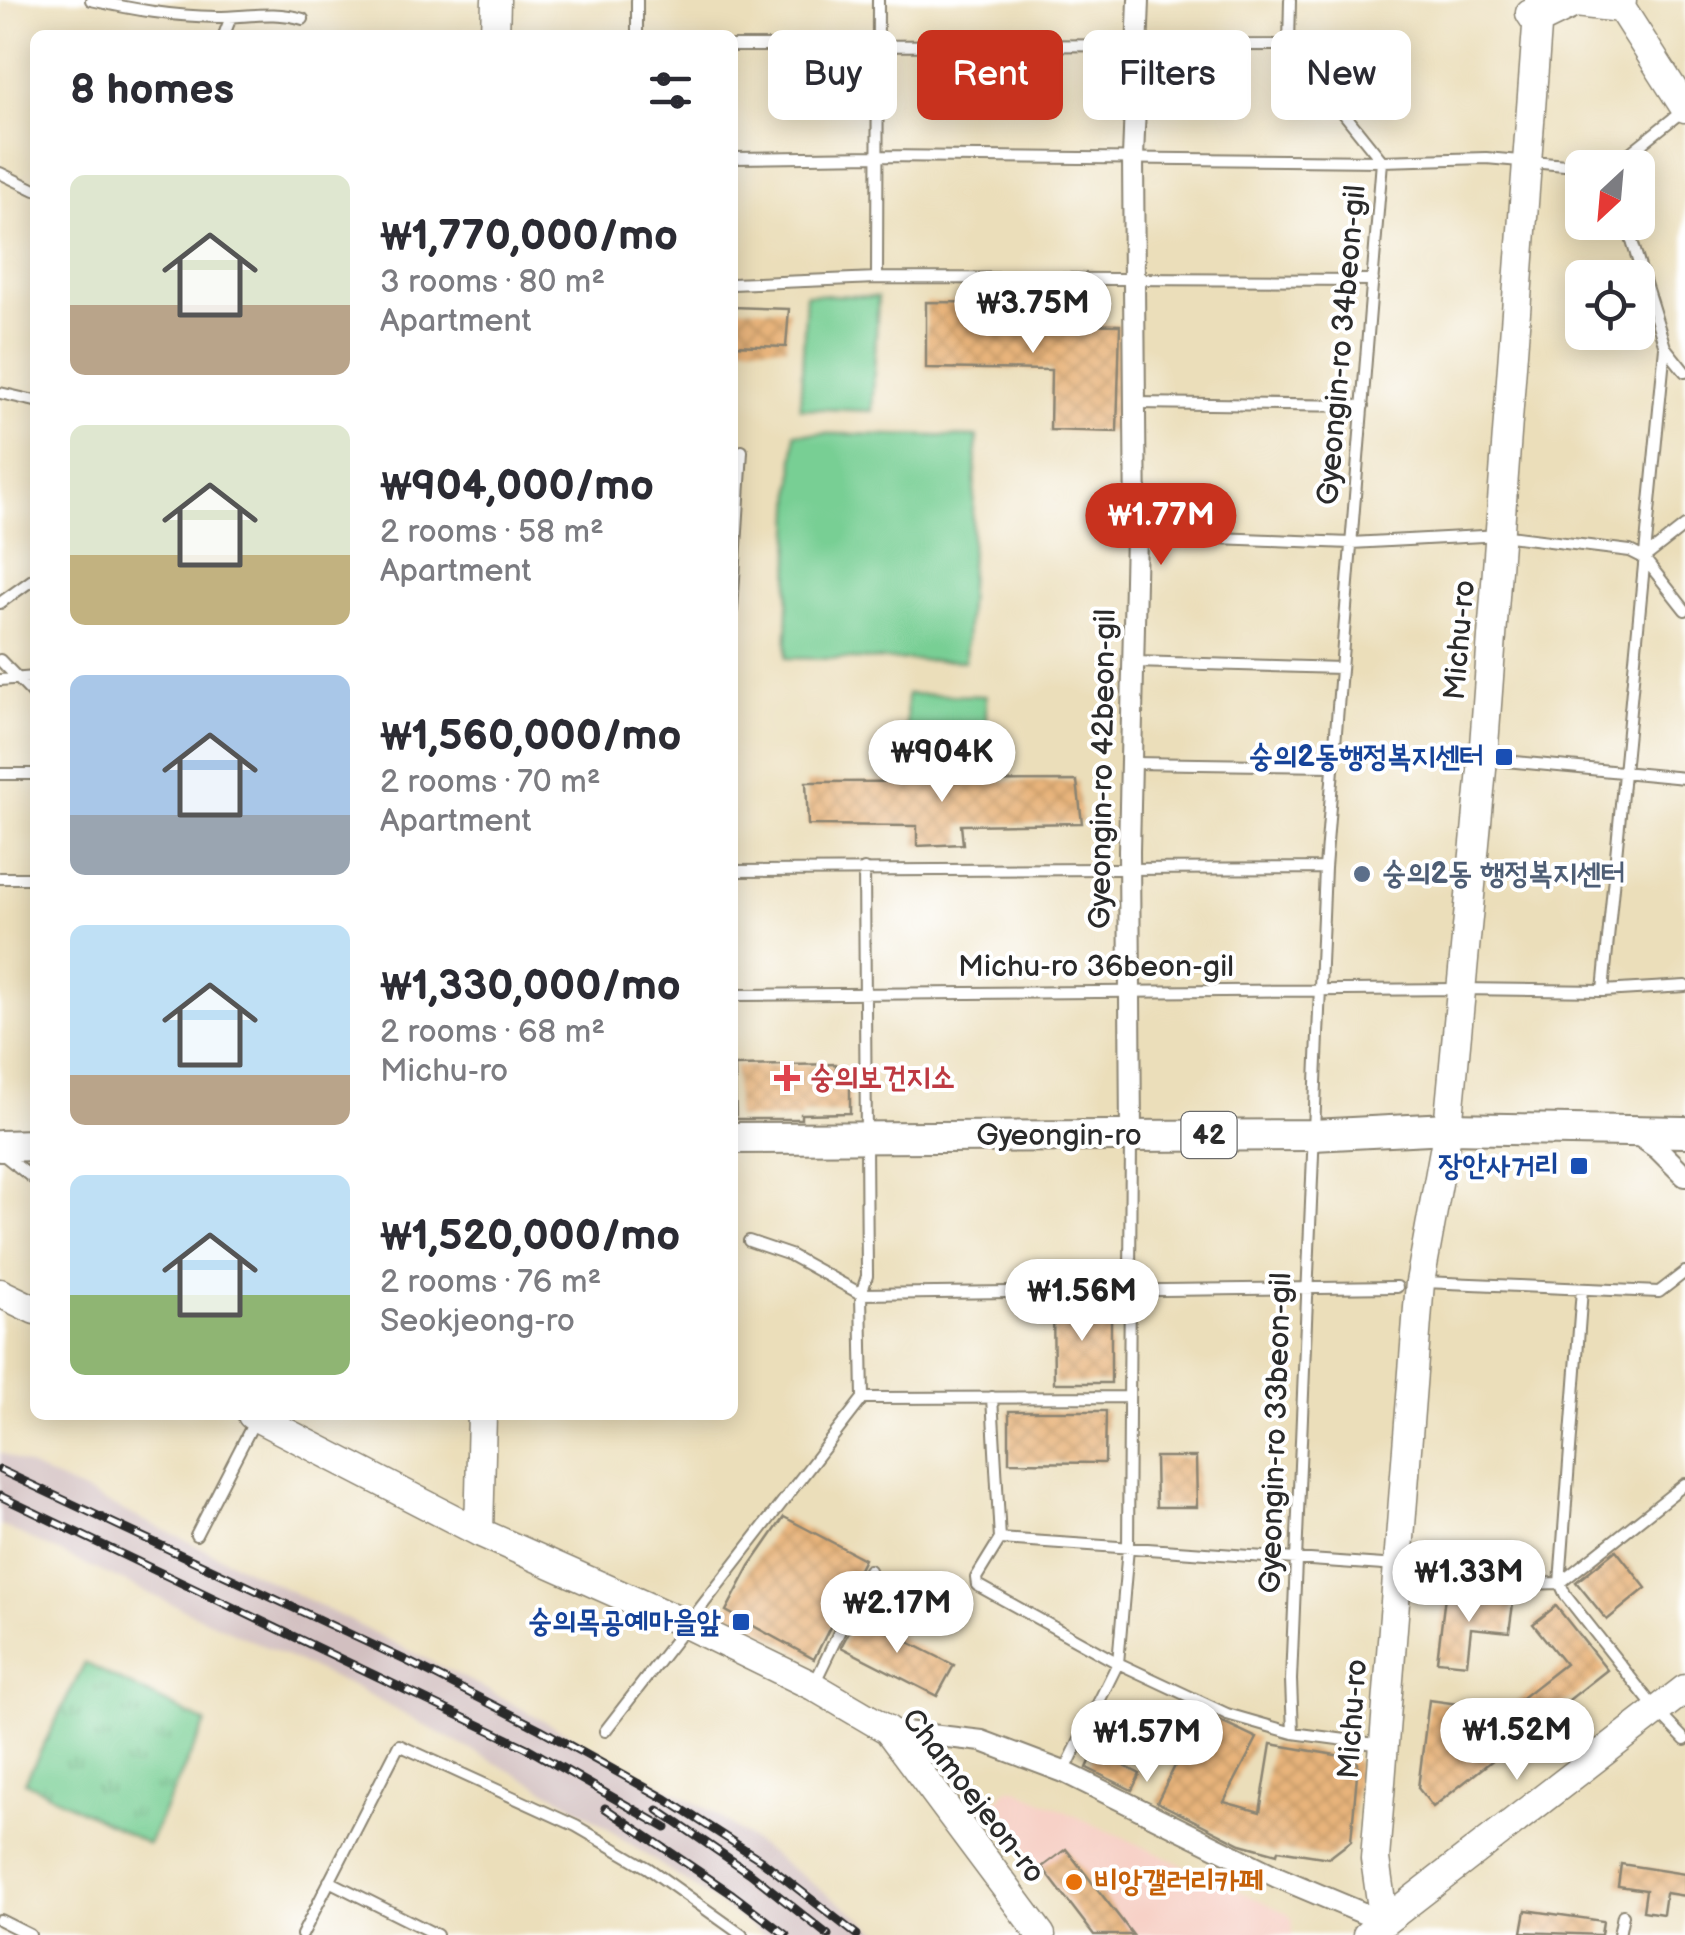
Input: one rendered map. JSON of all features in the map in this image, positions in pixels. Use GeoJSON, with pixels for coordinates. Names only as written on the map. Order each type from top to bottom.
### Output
{"type":"FeatureCollection","features":[{"type":"Feature","properties":{"kind":"main road"},"geometry":{"type":"LineString","coordinates":[[495,30],[496,0]]}},
{"type":"Feature","properties":{"kind":"main road"},"geometry":{"type":"LineString","coordinates":[[1532,7],[1575,2],[1620,3],[1685,109]]}},
{"type":"Feature","properties":{"kind":"main road","name":"Michu-ro"},"geometry":{"type":"LineString","coordinates":[[1376,1928],[1375,1859],[1398,1566],[1409,1284],[1448,1128],[1484,759],[1527,160],[1532,7]]}},
{"type":"Feature","properties":{"kind":"main road","name":"Gyeongin-ro"},"geometry":{"type":"LineString","coordinates":[[738,1138],[1313,1134],[1448,1128],[1685,1132]]}},
{"type":"Feature","properties":{"kind":"main road"},"geometry":{"type":"LineString","coordinates":[[0,1149],[30,1146]]}},
{"type":"Feature","properties":{"kind":"main road"},"geometry":{"type":"LineString","coordinates":[[0,1293],[30,1308]]}},
{"type":"Feature","properties":{"kind":"main road","name":"Chamoejeon-ro"},"geometry":{"type":"LineString","coordinates":[[262,1420],[479,1532],[686,1624],[813,1686],[888,1730],[1041,1935]]}},
{"type":"Feature","properties":{"kind":"main road"},"geometry":{"type":"LineString","coordinates":[[479,1532],[482,1420]]}},
{"type":"Feature","properties":{"kind":"main road"},"geometry":{"type":"LineString","coordinates":[[1376,1928],[1685,1689]]}},
{"type":"Feature","properties":{"kind":"street","name":"Gyeongin-ro 42beon-gil"},"geometry":{"type":"LineString","coordinates":[[1138,30],[1139,0]]}},
{"type":"Feature","properties":{"kind":"street","name":"Gyeongin-ro 42beon-gil"},"geometry":{"type":"LineString","coordinates":[[1132,1136],[1134,120]]}},
{"type":"Feature","properties":{"kind":"street"},"geometry":{"type":"LineString","coordinates":[[1635,1133],[1658,1148],[1684,1175]]}},
{"type":"Feature","properties":{"kind":"street"},"geometry":{"type":"LineString","coordinates":[[1684,1175],[1680,1164],[1685,1151]]}},
{"type":"Feature","properties":{"kind":"street"},"geometry":{"type":"LineString","coordinates":[[888,1730],[982,1741],[1064,1772],[1376,1928]]}},
{"type":"Feature","properties":{"kind":"lane"},"geometry":{"type":"LineString","coordinates":[[91,0],[158,15],[231,17],[283,12],[303,19]]}},
{"type":"Feature","properties":{"kind":"lane"},"geometry":{"type":"LineString","coordinates":[[637,30],[638,0]]}},
{"type":"Feature","properties":{"kind":"lane"},"geometry":{"type":"LineString","coordinates":[[878,0],[878,30]]}},
{"type":"Feature","properties":{"kind":"lane"},"geometry":{"type":"LineString","coordinates":[[1289,30],[1290,0]]}},
{"type":"Feature","properties":{"kind":"lane"},"geometry":{"type":"LineString","coordinates":[[226,30],[231,17]]}},
{"type":"Feature","properties":{"kind":"lane"},"geometry":{"type":"LineString","coordinates":[[897,46],[1083,45]]}},
{"type":"Feature","properties":{"kind":"lane"},"geometry":{"type":"LineString","coordinates":[[738,46],[768,46]]}},
{"type":"Feature","properties":{"kind":"lane"},"geometry":{"type":"LineString","coordinates":[[1634,150],[1685,109]]}},
{"type":"Feature","properties":{"kind":"lane"},"geometry":{"type":"LineString","coordinates":[[877,278],[878,120]]}},
{"type":"Feature","properties":{"kind":"lane","name":"Gyeongin-ro 34beon-gil"},"geometry":{"type":"LineString","coordinates":[[1313,1134],[1325,868],[1382,161],[1349,120]]}},
{"type":"Feature","properties":{"kind":"lane"},"geometry":{"type":"LineString","coordinates":[[738,158],[1382,161],[1486,158],[1565,164]]}},
{"type":"Feature","properties":{"kind":"lane"},"geometry":{"type":"LineString","coordinates":[[0,174],[30,188]]}},
{"type":"Feature","properties":{"kind":"lane"},"geometry":{"type":"LineString","coordinates":[[1632,240],[1665,347],[1685,372]]}},
{"type":"Feature","properties":{"kind":"lane"},"geometry":{"type":"LineString","coordinates":[[738,284],[877,278],[1373,280]]}},
{"type":"Feature","properties":{"kind":"lane"},"geometry":{"type":"LineString","coordinates":[[1603,990],[1665,347]]}},
{"type":"Feature","properties":{"kind":"lane"},"geometry":{"type":"LineString","coordinates":[[0,393],[30,400]]}},
{"type":"Feature","properties":{"kind":"lane"},"geometry":{"type":"LineString","coordinates":[[1136,403],[1362,406]]}},
{"type":"Feature","properties":{"kind":"lane"},"geometry":{"type":"LineString","coordinates":[[738,506],[742,451]]}},
{"type":"Feature","properties":{"kind":"lane"},"geometry":{"type":"LineString","coordinates":[[1644,558],[1685,526]]}},
{"type":"Feature","properties":{"kind":"lane"},"geometry":{"type":"LineString","coordinates":[[1136,535],[1352,543],[1501,535],[1630,551],[1644,558],[1685,610]]}},
{"type":"Feature","properties":{"kind":"lane"},"geometry":{"type":"LineString","coordinates":[[0,603],[30,582]]}},
{"type":"Feature","properties":{"kind":"lane"},"geometry":{"type":"LineString","coordinates":[[0,660],[30,691]]}},
{"type":"Feature","properties":{"kind":"lane"},"geometry":{"type":"LineString","coordinates":[[1134,662],[1342,668]]}},
{"type":"Feature","properties":{"kind":"lane"},"geometry":{"type":"LineString","coordinates":[[0,680],[30,678]]}},
{"type":"Feature","properties":{"kind":"lane"},"geometry":{"type":"LineString","coordinates":[[1484,759],[1685,778]]}},
{"type":"Feature","properties":{"kind":"lane"},"geometry":{"type":"LineString","coordinates":[[1131,763],[1334,766]]}},
{"type":"Feature","properties":{"kind":"lane"},"geometry":{"type":"LineString","coordinates":[[0,774],[30,774]]}},
{"type":"Feature","properties":{"kind":"lane"},"geometry":{"type":"LineString","coordinates":[[738,870],[1325,868]]}},
{"type":"Feature","properties":{"kind":"lane"},"geometry":{"type":"LineString","coordinates":[[606,1731],[863,1398],[861,1294],[867,1276],[864,870]]}},
{"type":"Feature","properties":{"kind":"lane"},"geometry":{"type":"LineString","coordinates":[[0,878],[30,878]]}},
{"type":"Feature","properties":{"kind":"lane","name":"Michu-ro 36beon-gil"},"geometry":{"type":"LineString","coordinates":[[738,995],[1603,990],[1685,986]]}},
{"type":"Feature","properties":{"kind":"lane","name":"Gyeongin-ro 33beon-gil"},"geometry":{"type":"LineString","coordinates":[[1293,1734],[1291,1680],[1313,1134]]}},
{"type":"Feature","properties":{"kind":"lane"},"geometry":{"type":"LineString","coordinates":[[1064,1772],[1118,1662],[1128,1548],[1132,1136]]}},
{"type":"Feature","properties":{"kind":"lane"},"geometry":{"type":"LineString","coordinates":[[0,1149],[30,1176]]}},
{"type":"Feature","properties":{"kind":"lane"},"geometry":{"type":"LineString","coordinates":[[749,1241],[790,1254],[861,1294],[1307,1290],[1409,1284],[1659,1292],[1685,1272]]}},
{"type":"Feature","properties":{"kind":"lane"},"geometry":{"type":"LineString","coordinates":[[1582,1288],[1560,1583],[1566,1596],[1657,1711],[1685,1740]]}},
{"type":"Feature","properties":{"kind":"lane"},"geometry":{"type":"LineString","coordinates":[[863,1398],[1129,1397]]}},
{"type":"Feature","properties":{"kind":"lane"},"geometry":{"type":"LineString","coordinates":[[992,1398],[1000,1539],[976,1578],[977,1585],[1118,1662],[1227,1714],[1293,1734],[1384,1745]]}},
{"type":"Feature","properties":{"kind":"lane"},"geometry":{"type":"LineString","coordinates":[[196,1535],[252,1420]]}},
{"type":"Feature","properties":{"kind":"lane"},"geometry":{"type":"LineString","coordinates":[[1000,1539],[1398,1566],[1525,1584],[1560,1583],[1685,1484]]}},
{"type":"Feature","properties":{"kind":"lane"},"geometry":{"type":"LineString","coordinates":[[813,1686],[869,1570]]}},
{"type":"Feature","properties":{"kind":"lane"},"geometry":{"type":"LineString","coordinates":[[302,1935],[399,1745],[576,1826],[689,1895],[742,1935]]}},
{"type":"Feature","properties":{"kind":"lane"},"geometry":{"type":"LineString","coordinates":[[330,1881],[437,1935]]}},
{"type":"Feature","properties":{"kind":"lane"},"geometry":{"type":"LineString","coordinates":[[1619,1935],[1623,1915]]}},
{"type":"Feature","properties":{"kind":"lane"},"geometry":{"type":"LineString","coordinates":[[0,1920],[30,1935]]}},
{"type":"Feature","properties":{"kind":"shaded area"},"geometry":{"type":"Polygon","coordinates":[[[0,1452],[478,1685],[712,1812],[885,1935],[764,1935],[570,1803],[353,1687],[0,1525],[0,1452]]]}},
{"type":"Feature","properties":{"kind":"shaded area"},"geometry":{"type":"Polygon","coordinates":[[[1007,1789],[1017,1789],[1287,1913],[1293,1921],[1292,1935],[1092,1935],[1000,1818],[996,1802],[1007,1789]]]}},
{"type":"Feature","properties":{"kind":"green space"},"geometry":{"type":"Polygon","coordinates":[[[806,294],[878,297],[872,411],[800,408],[806,294]]]}},
{"type":"Feature","properties":{"kind":"green space"},"geometry":{"type":"Polygon","coordinates":[[[795,433],[977,437],[965,661],[786,658],[795,433]]]}},
{"type":"Feature","properties":{"kind":"green space"},"geometry":{"type":"Polygon","coordinates":[[[907,694],[986,696],[986,738],[906,736],[907,694]]]}},
{"type":"Feature","properties":{"kind":"green space"},"geometry":{"type":"Polygon","coordinates":[[[85,1663],[206,1723],[148,1844],[25,1782],[85,1663]]]}},
{"type":"Feature","properties":{"kind":"building"},"geometry":{"type":"Polygon","coordinates":[[[926,302],[1034,303],[1034,323],[1120,325],[1117,432],[1050,430],[1051,370],[926,368],[926,302]]]}},
{"type":"Feature","properties":{"kind":"building"},"geometry":{"type":"Polygon","coordinates":[[[738,307],[789,309],[786,347],[738,345],[738,307]]]}},
{"type":"Feature","properties":{"kind":"building"},"geometry":{"type":"Polygon","coordinates":[[[1077,781],[1082,823],[961,825],[963,844],[917,846],[917,826],[808,825],[806,782],[1077,781]]]}},
{"type":"Feature","properties":{"kind":"building"},"geometry":{"type":"Polygon","coordinates":[[[836,1064],[836,1076],[850,1075],[850,1113],[801,1114],[801,1119],[738,1119],[738,1066],[836,1064]]]}},
{"type":"Feature","properties":{"kind":"building"},"geometry":{"type":"Polygon","coordinates":[[[1053,1305],[1111,1305],[1111,1383],[1054,1383],[1053,1305]]]}},
{"type":"Feature","properties":{"kind":"building"},"geometry":{"type":"Polygon","coordinates":[[[1009,1411],[1106,1411],[1105,1463],[1009,1462],[1009,1411]]]}},
{"type":"Feature","properties":{"kind":"building"},"geometry":{"type":"Polygon","coordinates":[[[1155,1457],[1196,1457],[1197,1507],[1156,1507],[1155,1457]]]}},
{"type":"Feature","properties":{"kind":"building"},"geometry":{"type":"Polygon","coordinates":[[[784,1517],[864,1559],[814,1659],[726,1611],[750,1566],[784,1517]]]}},
{"type":"Feature","properties":{"kind":"building"},"geometry":{"type":"Polygon","coordinates":[[[1616,1550],[1646,1588],[1607,1620],[1576,1582],[1616,1550]]]}},
{"type":"Feature","properties":{"kind":"building"},"geometry":{"type":"Polygon","coordinates":[[[1445,1596],[1513,1604],[1509,1632],[1471,1628],[1467,1664],[1437,1661],[1445,1596]]]}},
{"type":"Feature","properties":{"kind":"building"},"geometry":{"type":"Polygon","coordinates":[[[1556,1606],[1607,1670],[1433,1807],[1418,1788],[1429,1700],[1473,1706],[1468,1740],[1565,1664],[1533,1624],[1556,1606]]]}},
{"type":"Feature","properties":{"kind":"building"},"geometry":{"type":"Polygon","coordinates":[[[857,1616],[954,1665],[937,1696],[841,1647],[857,1616]]]}},
{"type":"Feature","properties":{"kind":"building"},"geometry":{"type":"Polygon","coordinates":[[[1202,1712],[1257,1738],[1224,1802],[1260,1812],[1271,1744],[1353,1758],[1358,1763],[1351,1841],[1329,1858],[1278,1850],[1277,1854],[1241,1844],[1157,1802],[1202,1712]]]}},
{"type":"Feature","properties":{"kind":"building"},"geometry":{"type":"Polygon","coordinates":[[[1095,1751],[1140,1774],[1132,1790],[1087,1768],[1095,1751]]]}},
{"type":"Feature","properties":{"kind":"building"},"geometry":{"type":"Polygon","coordinates":[[[1066,1849],[1133,1935],[1094,1935],[1042,1867],[1066,1849]]]}},
{"type":"Feature","properties":{"kind":"building"},"geometry":{"type":"Polygon","coordinates":[[[1621,1864],[1685,1874],[1685,1896],[1666,1893],[1663,1914],[1643,1911],[1646,1890],[1618,1886],[1621,1864]]]}},
{"type":"Feature","properties":{"kind":"building"},"geometry":{"type":"Polygon","coordinates":[[[1526,1910],[1603,1921],[1601,1935],[1522,1932],[1526,1910]]]}},
{"type":"Feature","properties":{"kind":"railway"},"geometry":{"type":"LineString","coordinates":[[0,1470],[409,1662],[540,1729],[666,1799],[761,1860],[857,1935]]}},
{"type":"Feature","properties":{"kind":"railway"},"geometry":{"type":"LineString","coordinates":[[0,1496],[527,1748],[666,1828]]}},
{"type":"Feature","properties":{"kind":"railway"},"geometry":{"type":"LineString","coordinates":[[605,1808],[786,1935]]}},
{"type":"Feature","properties":{"kind":"railway"},"geometry":{"type":"LineString","coordinates":[[658,1810],[750,1873],[828,1935]]}},
{"type":"Feature","properties":{"kind":"place","name":"숭의2동행정복지센터"},"geometry":{"type":"Point","coordinates":[1504,757]}},
{"type":"Feature","properties":{"kind":"place","name":"숭의2동 행정복지센터"},"geometry":{"type":"Point","coordinates":[1362,874]}},
{"type":"Feature","properties":{"kind":"place","name":"숭의보건지소"},"geometry":{"type":"Point","coordinates":[787,1078]}},
{"type":"Feature","properties":{"kind":"place","name":"장안사거리"},"geometry":{"type":"Point","coordinates":[1579,1166]}},
{"type":"Feature","properties":{"kind":"place","name":"숭의목공예마을앞"},"geometry":{"type":"Point","coordinates":[741,1622]}},
{"type":"Feature","properties":{"kind":"place","name":"비앙갤러리카페"},"geometry":{"type":"Point","coordinates":[1074,1882]}}]}
